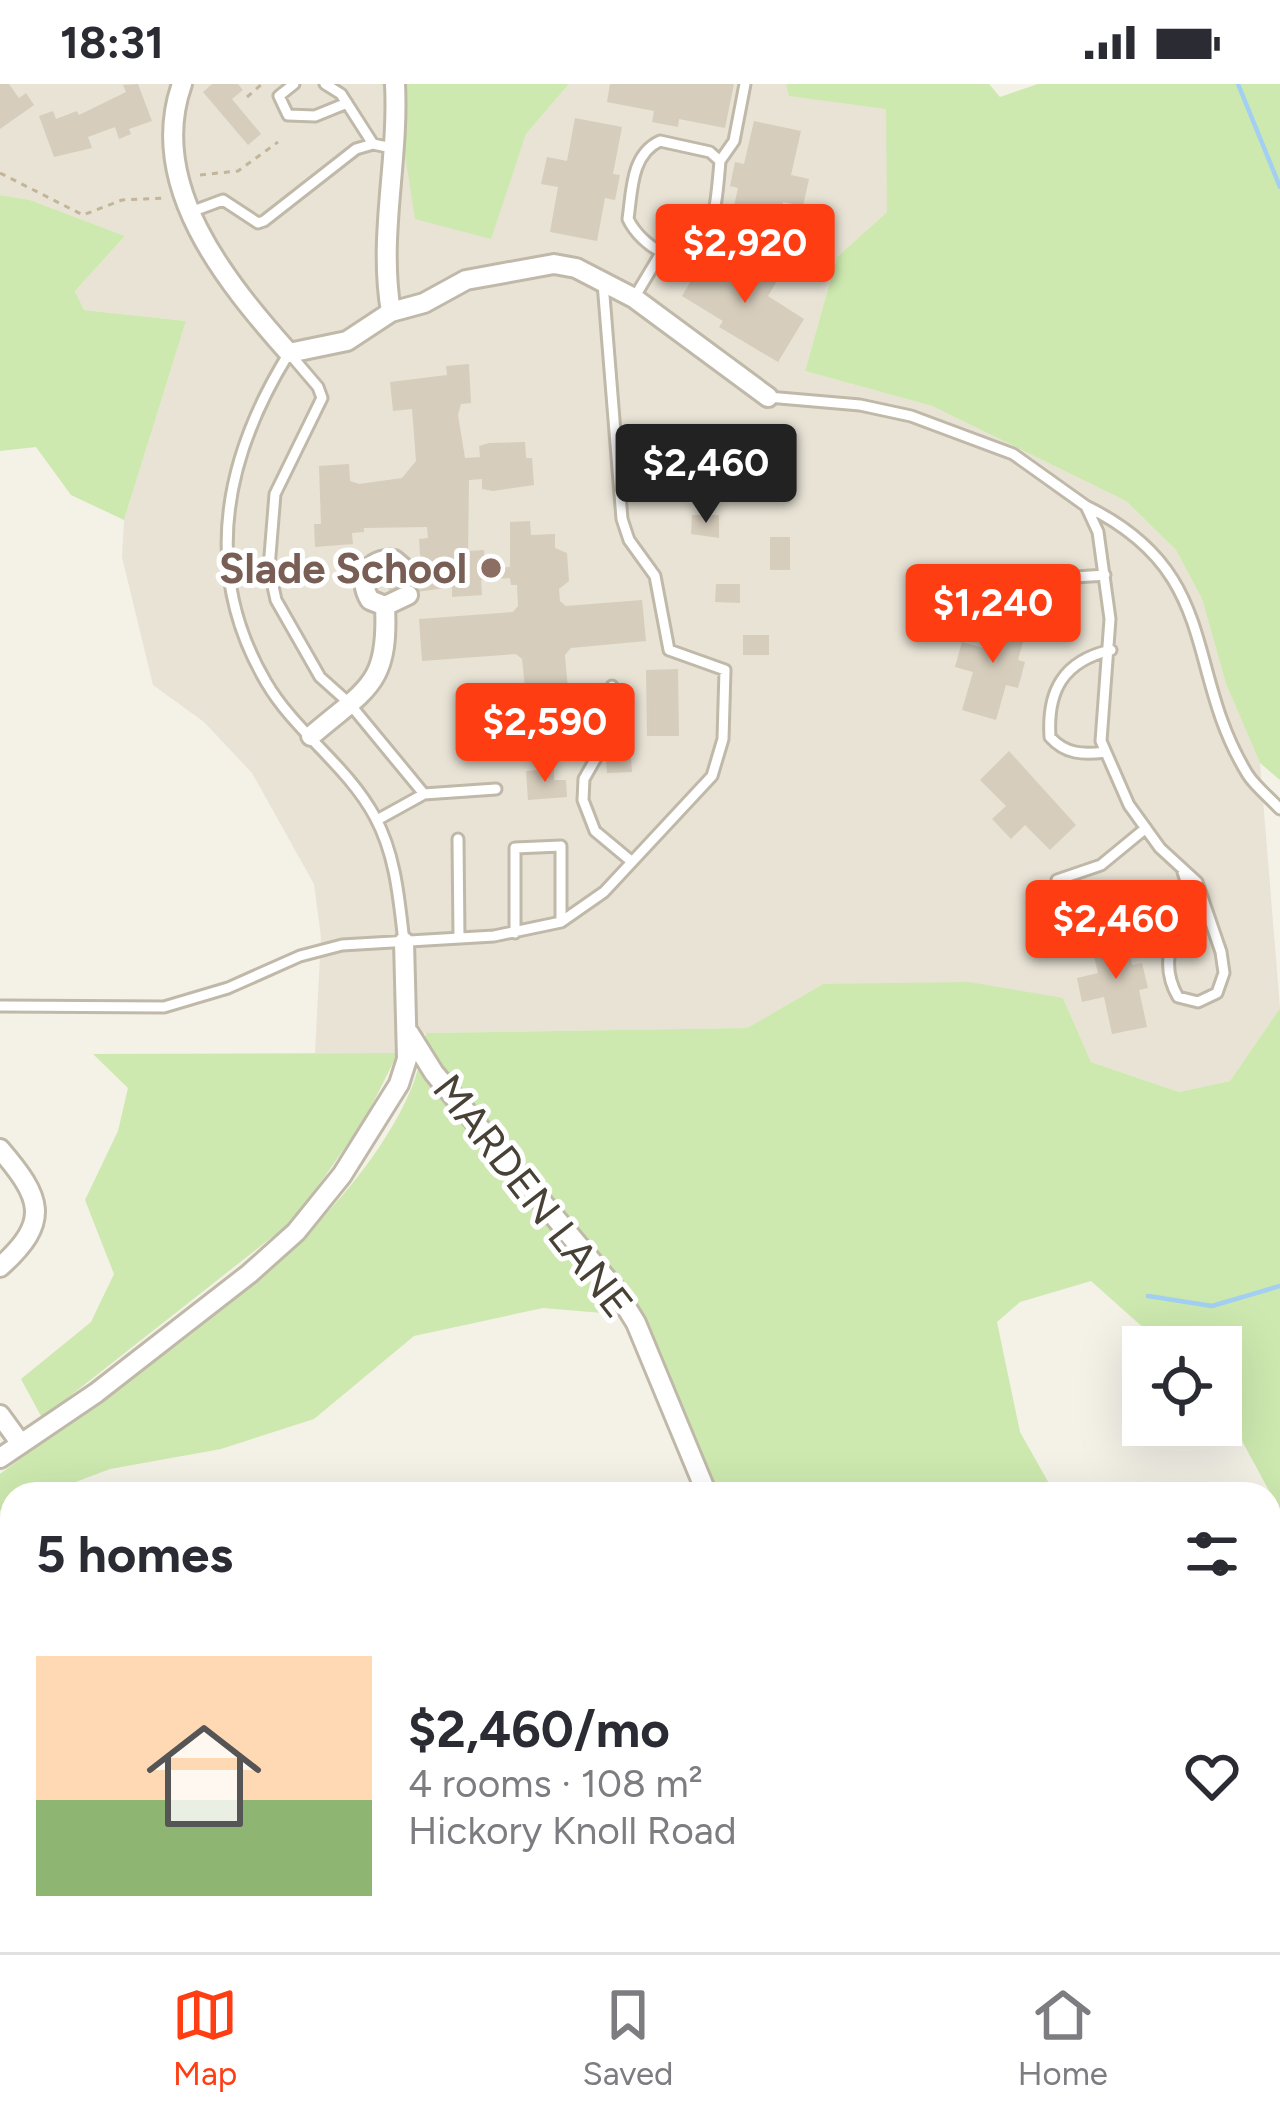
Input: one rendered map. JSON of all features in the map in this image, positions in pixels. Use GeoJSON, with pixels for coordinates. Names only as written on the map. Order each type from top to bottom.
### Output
{"type":"FeatureCollection","features":[{"type":"Feature","properties":{"kind":"street"},"geometry":{"type":"LineString","coordinates":[[182,84],[173,135],[178,186],[188,213],[265,326],[289,353],[346,341],[391,312],[424,303],[466,280],[524,266],[577,268],[634,298],[768,397]]}},
{"type":"Feature","properties":{"kind":"street"},"geometry":{"type":"LineString","coordinates":[[391,312],[384,235],[394,148],[395,84]]}},
{"type":"Feature","properties":{"kind":"street"},"geometry":{"type":"LineString","coordinates":[[385,606],[366,593],[367,570],[386,559],[406,571]]}},
{"type":"Feature","properties":{"kind":"street"},"geometry":{"type":"LineString","coordinates":[[385,606],[408,595]]}},
{"type":"Feature","properties":{"kind":"street"},"geometry":{"type":"LineString","coordinates":[[311,736],[382,668],[385,606]]}},
{"type":"Feature","properties":{"kind":"street"},"geometry":{"type":"LineString","coordinates":[[0,1458],[112,1380],[249,1274],[296,1232],[342,1175],[399,1084],[409,1033],[404,942]]}},
{"type":"Feature","properties":{"kind":"street","name":"MARDEN LANE"},"geometry":{"type":"LineString","coordinates":[[409,1033],[434,1073],[615,1289],[636,1324],[702,1482]]}},
{"type":"Feature","properties":{"kind":"street"},"geometry":{"type":"LineString","coordinates":[[0,1149],[25,1178],[37,1203],[32,1231],[0,1267]]}},
{"type":"Feature","properties":{"kind":"street"},"geometry":{"type":"LineString","coordinates":[[0,1414],[21,1444]]}},
{"type":"Feature","properties":{"kind":"lane"},"geometry":{"type":"LineString","coordinates":[[294,84],[280,96],[287,115],[315,116],[347,103]]}},
{"type":"Feature","properties":{"kind":"lane"},"geometry":{"type":"LineString","coordinates":[[325,84],[347,103],[373,145]]}},
{"type":"Feature","properties":{"kind":"lane"},"geometry":{"type":"LineString","coordinates":[[695,250],[706,236],[720,161],[734,141],[746,84]]}},
{"type":"Feature","properties":{"kind":"lane"},"geometry":{"type":"LineString","coordinates":[[720,161],[690,146],[660,141],[647,147],[638,163],[628,219],[661,254],[674,256],[710,243],[775,254],[782,250],[792,225]]}},
{"type":"Feature","properties":{"kind":"lane"},"geometry":{"type":"LineString","coordinates":[[188,213],[223,200],[258,223],[356,149],[394,148]]}},
{"type":"Feature","properties":{"kind":"lane"},"geometry":{"type":"LineString","coordinates":[[634,298],[661,254]]}},
{"type":"Feature","properties":{"kind":"lane"},"geometry":{"type":"LineString","coordinates":[[0,1006],[164,1007],[342,945],[515,933],[561,922],[604,892],[703,789],[718,765],[725,670],[669,650],[655,576],[625,531],[603,282]]}},
{"type":"Feature","properties":{"kind":"lane"},"geometry":{"type":"LineString","coordinates":[[404,942],[397,876],[377,820],[347,773],[267,684],[231,604],[225,524],[231,488],[269,386],[289,353],[322,398],[275,494],[269,568],[276,599],[320,677],[349,704],[424,794]]}},
{"type":"Feature","properties":{"kind":"lane"},"geometry":{"type":"LineString","coordinates":[[768,397],[860,405],[911,416],[1012,454],[1142,541],[1175,577],[1249,776],[1280,809]]}},
{"type":"Feature","properties":{"kind":"lane"},"geometry":{"type":"LineString","coordinates":[[1086,506],[1095,520],[1105,574],[1111,650],[1100,724],[1105,752],[1130,805],[1197,882],[1208,905],[1224,973],[1217,992],[1198,1002],[1178,997],[1167,966],[1170,940],[1187,897],[1184,872]]}},
{"type":"Feature","properties":{"kind":"lane"},"geometry":{"type":"LineString","coordinates":[[975,617],[982,604],[1001,592],[1105,574]]}},
{"type":"Feature","properties":{"kind":"lane"},"geometry":{"type":"LineString","coordinates":[[1105,752],[1078,754],[1058,746],[1050,737],[1049,707],[1055,684],[1066,672],[1111,650]]}},
{"type":"Feature","properties":{"kind":"lane"},"geometry":{"type":"LineString","coordinates":[[612,686],[614,726],[584,779],[583,800],[595,831],[631,861]]}},
{"type":"Feature","properties":{"kind":"lane"},"geometry":{"type":"LineString","coordinates":[[377,820],[424,794],[496,789]]}},
{"type":"Feature","properties":{"kind":"lane"},"geometry":{"type":"LineString","coordinates":[[1057,880],[1101,865],[1147,829]]}},
{"type":"Feature","properties":{"kind":"lane"},"geometry":{"type":"LineString","coordinates":[[458,839],[459,938]]}},
{"type":"Feature","properties":{"kind":"lane"},"geometry":{"type":"LineString","coordinates":[[515,933],[515,848],[561,847],[561,922]]}},
{"type":"Feature","properties":{"kind":"path"},"geometry":{"type":"LineString","coordinates":[[247,97],[262,84]]}},
{"type":"Feature","properties":{"kind":"path"},"geometry":{"type":"LineString","coordinates":[[0,173],[83,215],[122,200],[154,200],[178,186],[238,171],[278,142]]}},
{"type":"Feature","properties":{"kind":"shaded area"},"geometry":{"type":"Polygon","coordinates":[[[0,84],[380,84],[396,97],[490,239],[526,134],[569,84],[786,84],[790,96],[892,105],[887,212],[837,257],[805,371],[932,406],[1126,501],[1176,550],[1202,599],[1226,684],[1260,763],[1280,1008],[1230,1081],[1179,1092],[1091,1062],[1063,998],[823,984],[747,1028],[426,1033],[398,1053],[315,1053],[321,937],[314,884],[252,773],[204,722],[153,685],[122,557],[124,520],[186,321],[84,310],[75,291],[125,236],[30,200],[0,195],[0,84]]]}},
{"type":"Feature","properties":{"kind":"green space"},"geometry":{"type":"Polygon","coordinates":[[[380,84],[569,84],[526,134],[491,239],[415,219],[396,97],[380,84]]]}},
{"type":"Feature","properties":{"kind":"green space"},"geometry":{"type":"Polygon","coordinates":[[[786,84],[989,84],[1000,97],[1038,84],[1280,84],[1280,780],[1260,763],[1226,684],[1202,599],[1176,550],[1126,501],[932,406],[805,371],[837,257],[887,212],[886,109],[789,96],[786,84]]]}},
{"type":"Feature","properties":{"kind":"green space"},"geometry":{"type":"Polygon","coordinates":[[[0,195],[30,200],[125,236],[75,291],[84,310],[186,321],[124,520],[71,495],[36,447],[0,451],[0,195]]]}},
{"type":"Feature","properties":{"kind":"green space"},"geometry":{"type":"Polygon","coordinates":[[[969,982],[1063,998],[1091,1062],[1179,1092],[1230,1081],[1280,1008],[1280,1482],[1264,1482],[1242,1441],[1242,1326],[1141,1326],[1091,1281],[1020,1302],[997,1322],[1020,1432],[1048,1482],[704,1482],[680,1400],[638,1316],[543,1308],[414,1336],[314,1419],[221,1449],[110,1469],[76,1482],[0,1482],[0,1474],[232,1302],[339,1199],[381,1144],[412,1087],[426,1033],[747,1028],[823,984],[969,982]]]}},
{"type":"Feature","properties":{"kind":"green space"},"geometry":{"type":"Polygon","coordinates":[[[398,1053],[365,1119],[295,1219],[42,1418],[21,1379],[91,1322],[114,1274],[85,1200],[118,1131],[128,1088],[93,1054],[398,1053]]]}},
{"type":"Feature","properties":{"kind":"building"},"geometry":{"type":"Polygon","coordinates":[[[0,84],[9,84],[19,98],[26,93],[34,105],[0,129],[0,84]]]}},
{"type":"Feature","properties":{"kind":"building"},"geometry":{"type":"Polygon","coordinates":[[[138,84],[152,121],[129,129],[131,134],[119,139],[115,127],[88,137],[92,148],[54,157],[39,116],[53,111],[56,119],[77,111],[79,115],[126,92],[123,85],[138,84]]]}},
{"type":"Feature","properties":{"kind":"building"},"geometry":{"type":"Polygon","coordinates":[[[212,84],[238,84],[243,90],[232,99],[261,134],[248,145],[203,92],[212,84]]]}},
{"type":"Feature","properties":{"kind":"building"},"geometry":{"type":"Polygon","coordinates":[[[610,84],[734,84],[725,128],[679,119],[678,127],[652,122],[654,111],[607,102],[610,84]]]}},
{"type":"Feature","properties":{"kind":"building"},"geometry":{"type":"Polygon","coordinates":[[[575,118],[622,127],[613,174],[620,175],[615,200],[605,198],[597,241],[550,232],[558,187],[541,184],[547,157],[567,161],[575,118]]]}},
{"type":"Feature","properties":{"kind":"building"},"geometry":{"type":"Polygon","coordinates":[[[754,121],[801,131],[791,175],[809,179],[803,206],[783,202],[774,244],[728,234],[738,188],[730,186],[735,162],[744,164],[754,121]]]}},
{"type":"Feature","properties":{"kind":"building"},"geometry":{"type":"Polygon","coordinates":[[[706,255],[746,279],[755,265],[778,279],[768,296],[804,319],[778,362],[719,327],[723,321],[682,296],[706,255]]]}},
{"type":"Feature","properties":{"kind":"building"},"geometry":{"type":"Polygon","coordinates":[[[469,364],[471,403],[461,404],[458,415],[465,458],[480,457],[479,446],[489,443],[525,442],[534,485],[493,491],[482,489],[482,479],[469,480],[468,551],[484,550],[485,569],[510,567],[510,522],[530,521],[531,535],[555,534],[555,548],[567,553],[569,581],[559,589],[560,601],[566,606],[642,600],[646,641],[571,648],[565,655],[573,750],[532,753],[522,659],[516,654],[422,661],[419,619],[513,612],[518,606],[517,585],[511,585],[510,578],[481,580],[482,595],[452,597],[452,587],[389,596],[388,572],[421,569],[419,539],[428,538],[427,527],[364,528],[364,532],[352,533],[353,544],[315,547],[314,524],[321,524],[319,466],[349,464],[350,481],[359,484],[402,478],[416,461],[412,409],[393,411],[390,382],[447,375],[446,366],[469,364]]]}},
{"type":"Feature","properties":{"kind":"building"},"geometry":{"type":"Polygon","coordinates":[[[675,457],[710,457],[710,465],[718,464],[718,489],[699,489],[698,474],[675,474],[675,457]]]}},
{"type":"Feature","properties":{"kind":"building"},"geometry":{"type":"Polygon","coordinates":[[[692,515],[719,515],[719,538],[691,534],[692,515]]]}},
{"type":"Feature","properties":{"kind":"building"},"geometry":{"type":"Polygon","coordinates":[[[770,537],[790,537],[790,570],[770,570],[770,537]]]}},
{"type":"Feature","properties":{"kind":"building"},"geometry":{"type":"Polygon","coordinates":[[[716,584],[740,584],[740,603],[715,602],[716,584]]]}},
{"type":"Feature","properties":{"kind":"building"},"geometry":{"type":"Polygon","coordinates":[[[994,614],[1028,624],[1018,660],[1025,662],[1018,688],[1006,685],[996,720],[962,710],[973,672],[955,667],[962,642],[984,648],[994,614]]]}},
{"type":"Feature","properties":{"kind":"building"},"geometry":{"type":"Polygon","coordinates":[[[743,635],[769,635],[769,655],[743,655],[743,635]]]}},
{"type":"Feature","properties":{"kind":"building"},"geometry":{"type":"Polygon","coordinates":[[[678,669],[679,736],[647,736],[646,670],[678,669]]]}},
{"type":"Feature","properties":{"kind":"building"},"geometry":{"type":"Polygon","coordinates":[[[1009,751],[1076,825],[1050,850],[1025,825],[1011,839],[992,819],[1006,806],[980,780],[1009,751]]]}},
{"type":"Feature","properties":{"kind":"building"},"geometry":{"type":"Polygon","coordinates":[[[631,758],[632,772],[607,773],[606,759],[631,758]]]}},
{"type":"Feature","properties":{"kind":"building"},"geometry":{"type":"Polygon","coordinates":[[[554,769],[554,780],[566,780],[567,797],[528,800],[526,771],[554,769]]]}},
{"type":"Feature","properties":{"kind":"building"},"geometry":{"type":"Polygon","coordinates":[[[1124,929],[1132,965],[1142,963],[1148,988],[1139,990],[1147,1027],[1112,1034],[1104,997],[1082,1002],[1077,978],[1098,973],[1089,936],[1124,929]]]}},
{"type":"Feature","properties":{"kind":"waterway"},"geometry":{"type":"LineString","coordinates":[[1238,84],[1280,187]]}},
{"type":"Feature","properties":{"kind":"waterway"},"geometry":{"type":"LineString","coordinates":[[1148,1296],[1212,1306],[1280,1286]]}},
{"type":"Feature","properties":{"kind":"place","name":"Slade School"},"geometry":{"type":"Point","coordinates":[491,568]}}]}
